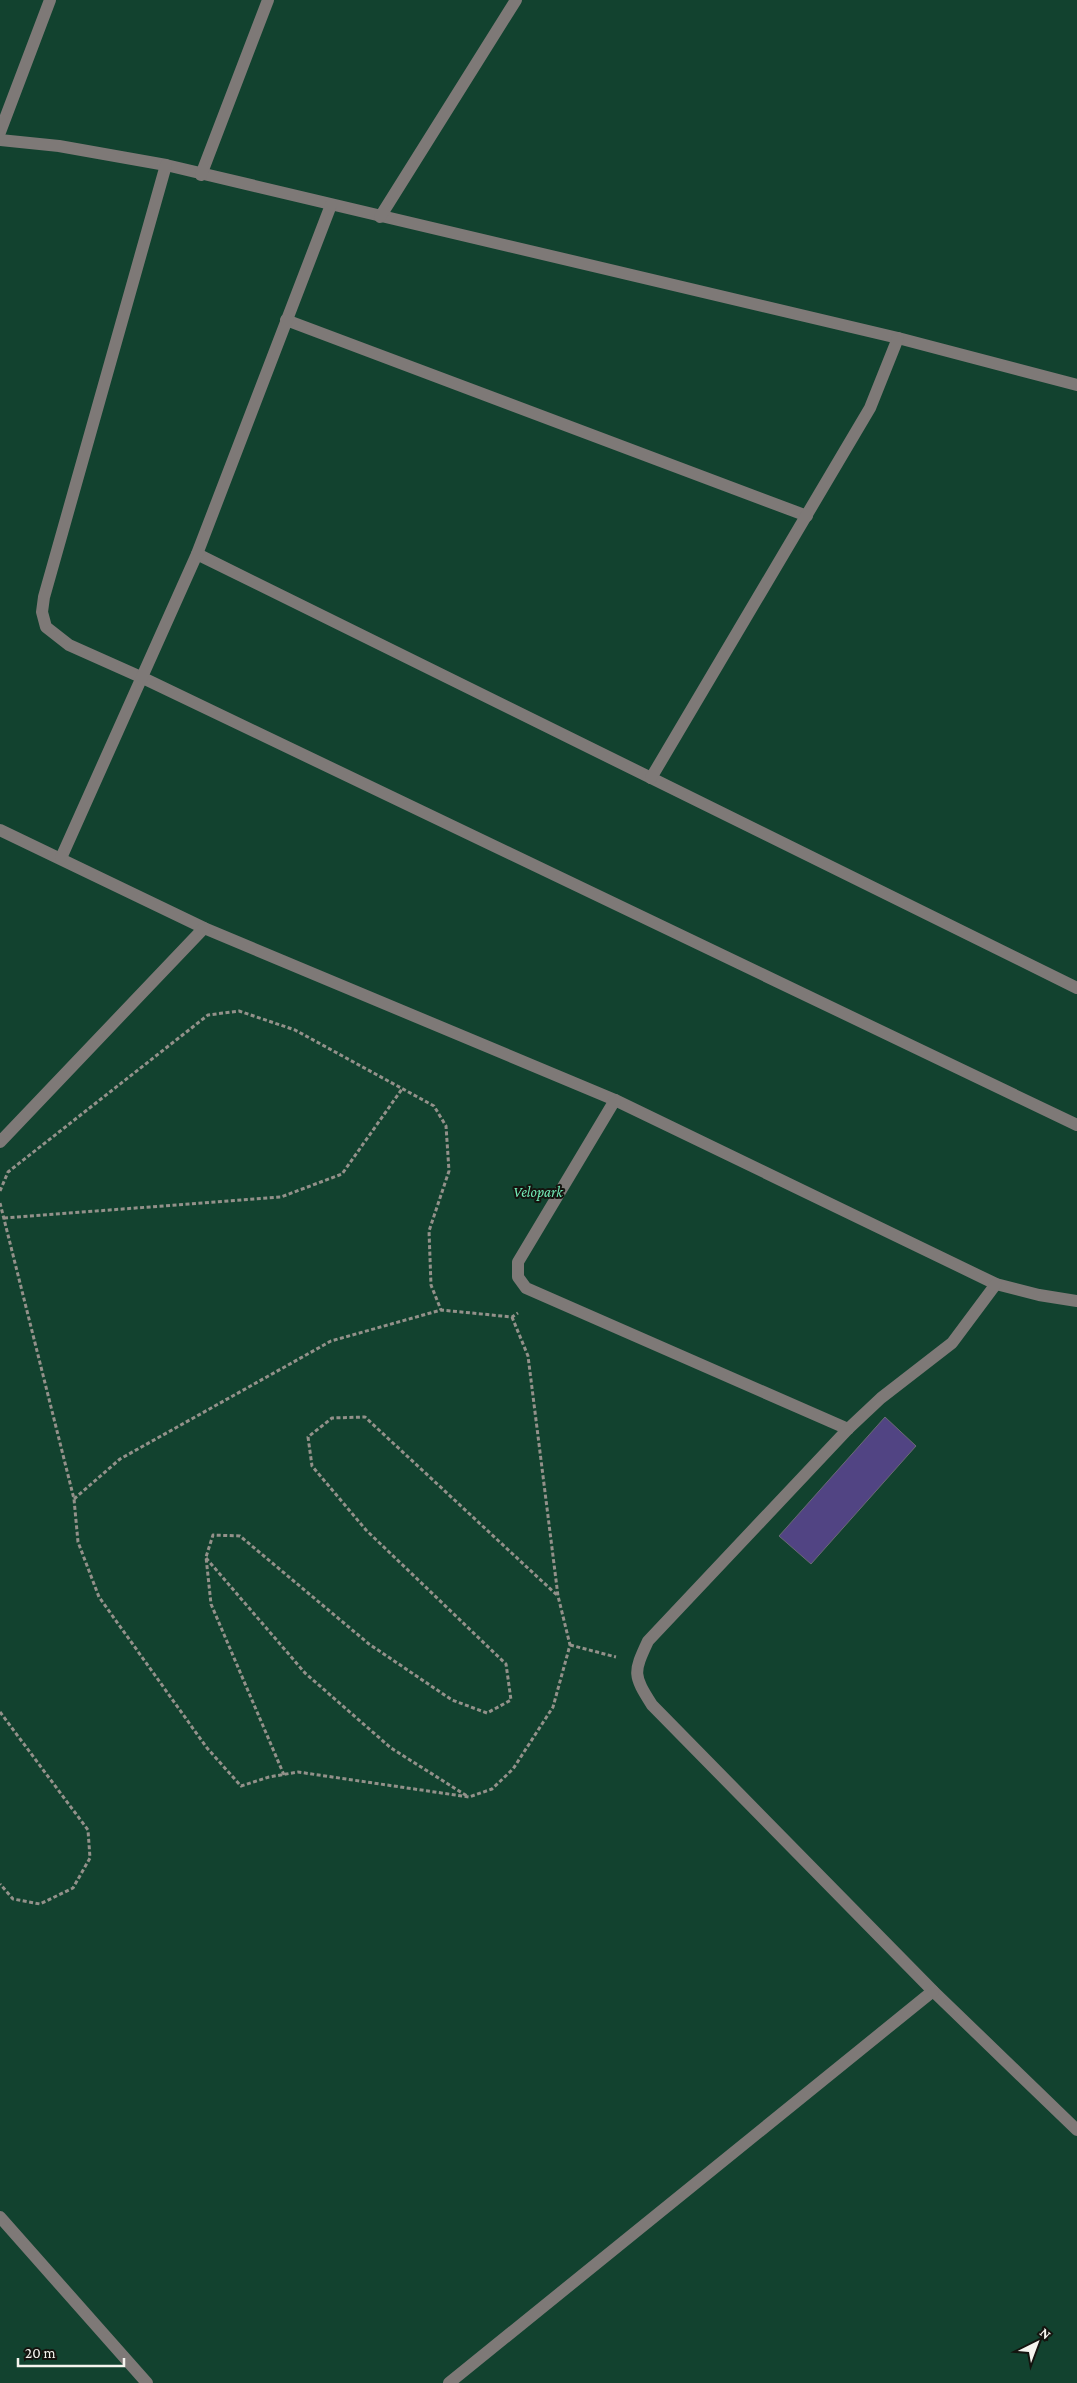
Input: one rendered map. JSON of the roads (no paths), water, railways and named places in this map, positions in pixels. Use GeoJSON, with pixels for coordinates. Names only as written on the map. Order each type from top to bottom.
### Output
{"type":"FeatureCollection","features":[{"type":"Feature","properties":{"kind":"lane"},"geometry":{"type":"LineString","coordinates":[[0,132],[50,0]]}},
{"type":"Feature","properties":{"kind":"lane"},"geometry":{"type":"LineString","coordinates":[[201,174],[268,0]]}},
{"type":"Feature","properties":{"kind":"lane"},"geometry":{"type":"LineString","coordinates":[[380,217],[516,0]]}},
{"type":"Feature","properties":{"kind":"lane"},"geometry":{"type":"LineString","coordinates":[[0,140],[60,146],[166,165],[898,338],[1077,385]]}},
{"type":"Feature","properties":{"kind":"lane"},"geometry":{"type":"LineString","coordinates":[[166,165],[44,597],[42,612],[46,628],[57,638],[1077,1125]]}},
{"type":"Feature","properties":{"kind":"lane"},"geometry":{"type":"LineString","coordinates":[[61,858],[197,554],[330,205]]}},
{"type":"Feature","properties":{"kind":"lane"},"geometry":{"type":"LineString","coordinates":[[286,320],[806,516]]}},
{"type":"Feature","properties":{"kind":"lane"},"geometry":{"type":"LineString","coordinates":[[651,778],[870,408],[898,338]]}},
{"type":"Feature","properties":{"kind":"lane"},"geometry":{"type":"LineString","coordinates":[[197,554],[1077,988]]}},
{"type":"Feature","properties":{"kind":"lane"},"geometry":{"type":"LineString","coordinates":[[0,830],[204,928],[615,1100],[996,1284],[1039,1295],[1077,1301]]}},
{"type":"Feature","properties":{"kind":"lane"},"geometry":{"type":"LineString","coordinates":[[0,1142],[204,928]]}},
{"type":"Feature","properties":{"kind":"lane"},"geometry":{"type":"LineString","coordinates":[[615,1100],[518,1262],[518,1277],[526,1288],[848,1429]]}},
{"type":"Feature","properties":{"kind":"lane"},"geometry":{"type":"LineString","coordinates":[[996,1284],[952,1343],[881,1398],[848,1429],[648,1641],[638,1664],[637,1681],[652,1705],[933,1991],[1077,2130]]}},
{"type":"Feature","properties":{"kind":"lane"},"geometry":{"type":"LineString","coordinates":[[449,2383],[933,1991]]}},
{"type":"Feature","properties":{"kind":"lane"},"geometry":{"type":"LineString","coordinates":[[0,2218],[147,2383]]}},
{"type":"Feature","properties":{"kind":"park label","name":"Velopark"},"geometry":{"type":"Point","coordinates":[538,1192]}}]}
